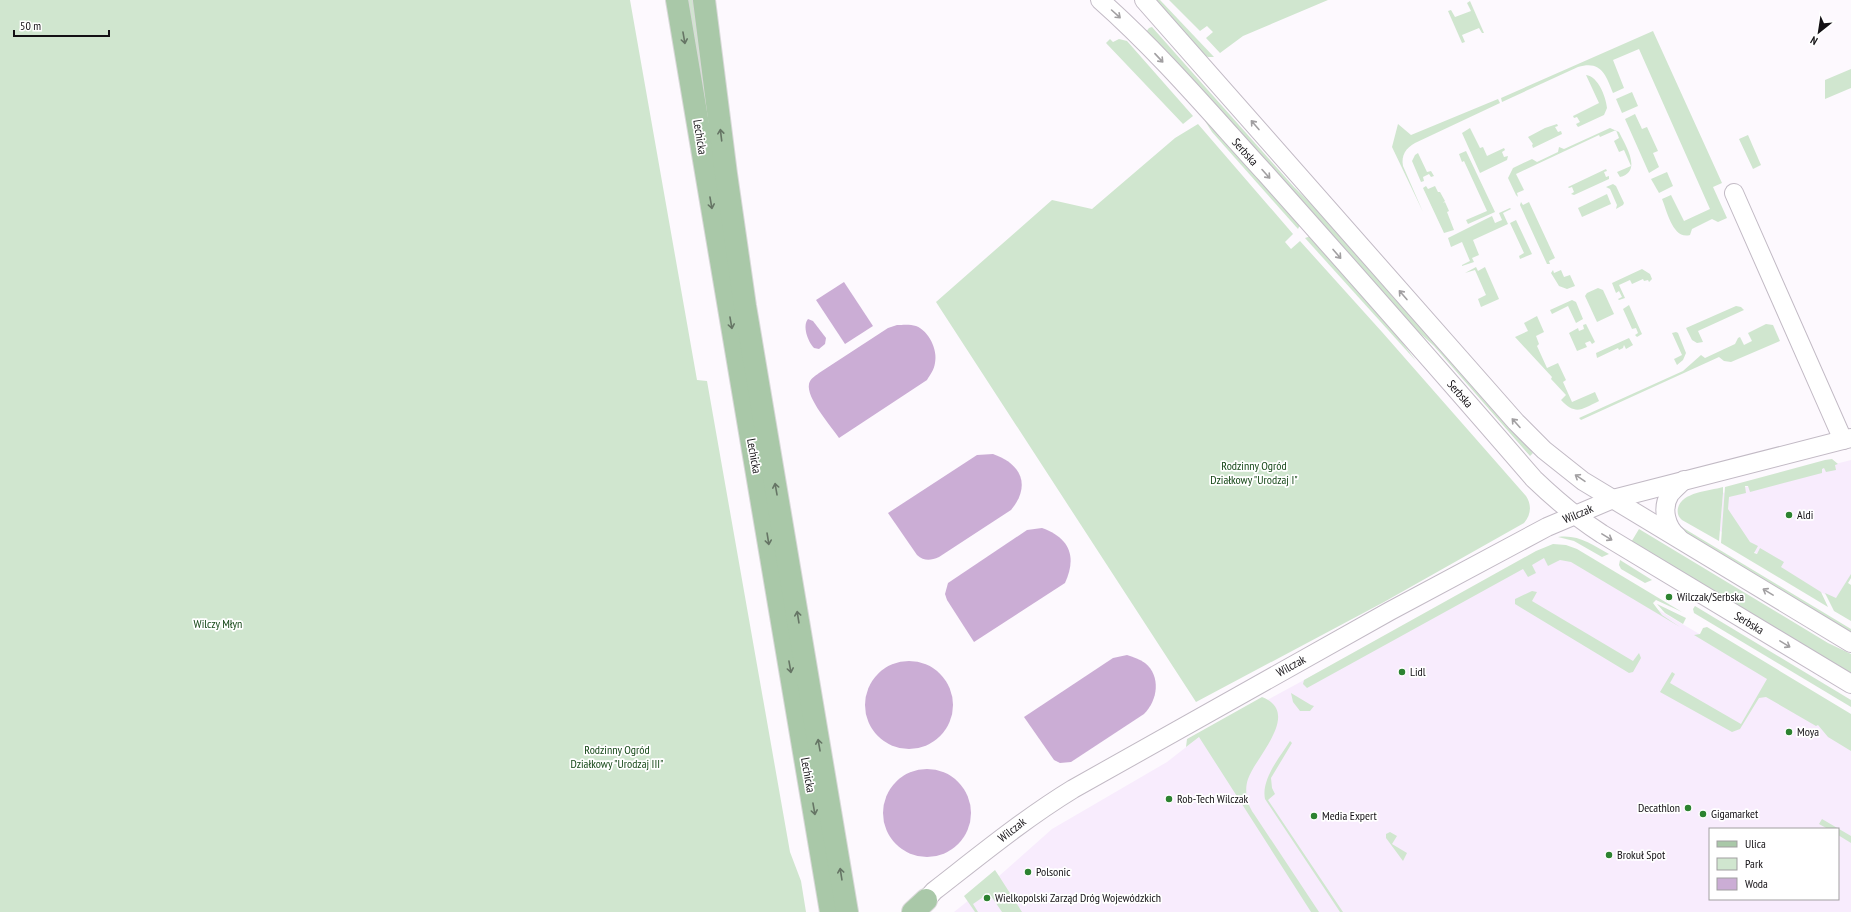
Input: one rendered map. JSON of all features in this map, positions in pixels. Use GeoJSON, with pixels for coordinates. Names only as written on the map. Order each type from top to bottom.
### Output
{"type":"FeatureCollection","features":[{"type":"Feature","properties":{"kind":"main road","name":"Lechicka"},"geometry":{"type":"LineString","coordinates":[[677,0],[831,912]]}},
{"type":"Feature","properties":{"kind":"main road","name":"Lechicka"},"geometry":{"type":"LineString","coordinates":[[704,0],[726,174],[745,306],[847,912]]}},
{"type":"Feature","properties":{"kind":"street","name":"Serbska"},"geometry":{"type":"LineString","coordinates":[[1100,0],[1132,29],[1311,225],[1534,479],[1574,516],[1851,684]]}},
{"type":"Feature","properties":{"kind":"street","name":"Serbska"},"geometry":{"type":"LineString","coordinates":[[1132,29],[1148,5],[1516,422],[1544,450],[1567,469],[1613,499],[1851,642]]}},
{"type":"Feature","properties":{"kind":"street"},"geometry":{"type":"LineString","coordinates":[[1734,192],[1847,439]]}},
{"type":"Feature","properties":{"kind":"street","name":"Wilczak"},"geometry":{"type":"LineString","coordinates":[[920,906],[934,891],[1012,830],[1035,813],[1073,789],[1390,611],[1547,527],[1613,499],[1847,439]]}},
{"type":"Feature","properties":{"kind":"street"},"geometry":{"type":"LineString","coordinates":[[1684,480],[1671,493],[1667,500],[1666,516],[1672,531],[1685,542]]}},
{"type":"Feature","properties":{"kind":"shaded area"},"geometry":{"type":"Polygon","coordinates":[[[1851,460],[1851,578],[1837,600],[1820,592],[1720,531],[1723,493],[1851,460]]]}},
{"type":"Feature","properties":{"kind":"shaded area"},"geometry":{"type":"Polygon","coordinates":[[[1538,553],[1575,561],[1851,723],[1851,912],[954,912],[999,876],[1052,829],[1167,762],[1199,737],[1538,553]]]}},
{"type":"Feature","properties":{"kind":"green space"},"geometry":{"type":"Polygon","coordinates":[[[0,0],[630,0],[697,380],[707,381],[790,852],[801,881],[806,912],[0,912],[0,0]]]}},
{"type":"Feature","properties":{"kind":"green space"},"geometry":{"type":"Polygon","coordinates":[[[685,0],[696,0],[718,175],[685,0]]]}},
{"type":"Feature","properties":{"kind":"green space"},"geometry":{"type":"Polygon","coordinates":[[[1154,0],[1160,0],[1214,57],[1208,57],[1201,53],[1154,0]]]}},
{"type":"Feature","properties":{"kind":"green space"},"geometry":{"type":"Polygon","coordinates":[[[1169,0],[1328,0],[1243,36],[1220,53],[1206,38],[1213,32],[1207,26],[1200,31],[1169,0]]]}},
{"type":"Feature","properties":{"kind":"green space"},"geometry":{"type":"Polygon","coordinates":[[[1470,1],[1484,33],[1482,33],[1479,28],[1462,35],[1465,42],[1462,43],[1448,11],[1451,10],[1455,17],[1471,11],[1467,3],[1470,1]]]}},
{"type":"Feature","properties":{"kind":"green space"},"geometry":{"type":"Polygon","coordinates":[[[1152,27],[1294,187],[1340,232],[1533,453],[1530,456],[1434,346],[1401,316],[1146,32],[1152,27]]]}},
{"type":"Feature","properties":{"kind":"green space"},"geometry":{"type":"Polygon","coordinates":[[[1653,31],[1722,183],[1713,187],[1727,218],[1718,222],[1712,219],[1692,229],[1690,235],[1679,233],[1675,229],[1662,199],[1671,195],[1684,221],[1710,209],[1639,49],[1613,60],[1624,88],[1613,93],[1608,80],[1602,71],[1597,67],[1586,65],[1578,67],[1502,102],[1501,98],[1653,31]]]}},
{"type":"Feature","properties":{"kind":"green space"},"geometry":{"type":"Polygon","coordinates":[[[1110,39],[1113,42],[1119,39],[1127,41],[1193,116],[1183,124],[1106,43],[1110,39]]]}},
{"type":"Feature","properties":{"kind":"green space"},"geometry":{"type":"Polygon","coordinates":[[[1851,69],[1851,88],[1825,99],[1825,80],[1851,69]]]}},
{"type":"Feature","properties":{"kind":"green space"},"geometry":{"type":"Polygon","coordinates":[[[1586,75],[1590,76],[1598,83],[1605,98],[1607,108],[1604,115],[1578,127],[1576,124],[1580,122],[1577,117],[1574,118],[1573,116],[1599,103],[1586,75]]]}},
{"type":"Feature","properties":{"kind":"green space"},"geometry":{"type":"Polygon","coordinates":[[[1632,92],[1638,106],[1622,113],[1616,99],[1632,92]]]}},
{"type":"Feature","properties":{"kind":"green space"},"geometry":{"type":"Polygon","coordinates":[[[1498,99],[1500,103],[1415,143],[1405,152],[1403,166],[1423,212],[1392,147],[1398,124],[1411,135],[1498,99]]]}},
{"type":"Feature","properties":{"kind":"green space"},"geometry":{"type":"Polygon","coordinates":[[[1635,114],[1642,129],[1647,127],[1658,151],[1653,153],[1659,167],[1649,173],[1625,119],[1635,114]]]}},
{"type":"Feature","properties":{"kind":"green space"},"geometry":{"type":"Polygon","coordinates":[[[1206,120],[1301,223],[1298,229],[1212,132],[1205,121],[1206,120]]]}},
{"type":"Feature","properties":{"kind":"green space","name":"Rodzinny Ogród Działkowy \"Urodzaj I\""},"geometry":{"type":"Polygon","coordinates":[[[1198,124],[1293,234],[1285,242],[1291,249],[1300,241],[1526,496],[1530,510],[1524,523],[1384,602],[1196,702],[936,302],[1052,200],[1092,209],[1175,138],[1198,124]]]}},
{"type":"Feature","properties":{"kind":"green space"},"geometry":{"type":"Polygon","coordinates":[[[1557,124],[1558,126],[1555,127],[1558,132],[1561,131],[1562,134],[1533,148],[1533,144],[1528,137],[1545,128],[1557,124]]]}},
{"type":"Feature","properties":{"kind":"green space"},"geometry":{"type":"Polygon","coordinates":[[[1470,128],[1480,148],[1483,147],[1487,156],[1504,148],[1505,150],[1502,152],[1504,157],[1508,156],[1507,160],[1480,173],[1462,133],[1470,128]]]}},
{"type":"Feature","properties":{"kind":"green space"},"geometry":{"type":"Polygon","coordinates":[[[1610,128],[1615,130],[1600,137],[1599,135],[1516,174],[1524,190],[1517,193],[1518,197],[1516,195],[1508,178],[1513,168],[1532,159],[1537,162],[1558,152],[1559,147],[1564,149],[1610,128]]]}},
{"type":"Feature","properties":{"kind":"green space"},"geometry":{"type":"Polygon","coordinates":[[[1616,131],[1619,132],[1628,150],[1631,166],[1624,150],[1619,152],[1614,141],[1619,138],[1616,131]]]}},
{"type":"Feature","properties":{"kind":"green space"},"geometry":{"type":"Polygon","coordinates":[[[1748,135],[1761,165],[1753,169],[1739,139],[1748,135]]]}},
{"type":"Feature","properties":{"kind":"green space"},"geometry":{"type":"Polygon","coordinates":[[[1466,151],[1495,212],[1468,224],[1466,220],[1487,211],[1464,161],[1462,162],[1459,154],[1466,151]]]}},
{"type":"Feature","properties":{"kind":"green space"},"geometry":{"type":"Polygon","coordinates":[[[1418,153],[1427,172],[1431,171],[1434,176],[1431,177],[1429,174],[1423,177],[1424,181],[1421,182],[1412,161],[1418,153]]]}},
{"type":"Feature","properties":{"kind":"green space"},"geometry":{"type":"Polygon","coordinates":[[[1631,166],[1627,174],[1620,177],[1617,172],[1631,166]]]}},
{"type":"Feature","properties":{"kind":"green space"},"geometry":{"type":"Polygon","coordinates":[[[1606,169],[1607,171],[1604,172],[1606,177],[1609,176],[1609,179],[1574,195],[1571,194],[1574,192],[1572,187],[1568,187],[1606,169]]]}},
{"type":"Feature","properties":{"kind":"green space"},"geometry":{"type":"Polygon","coordinates":[[[1667,172],[1673,186],[1659,193],[1651,179],[1667,172]]]}},
{"type":"Feature","properties":{"kind":"green space"},"geometry":{"type":"Polygon","coordinates":[[[1613,184],[1616,186],[1624,203],[1616,209],[1617,205],[1610,189],[1606,187],[1613,184]]]}},
{"type":"Feature","properties":{"kind":"green space"},"geometry":{"type":"Polygon","coordinates":[[[1426,186],[1428,189],[1435,186],[1438,192],[1440,192],[1445,201],[1443,203],[1445,202],[1449,211],[1447,212],[1454,230],[1444,233],[1423,188],[1426,186]]]}},
{"type":"Feature","properties":{"kind":"green space"},"geometry":{"type":"Polygon","coordinates":[[[1607,194],[1611,204],[1582,217],[1578,208],[1607,194]]]}},
{"type":"Feature","properties":{"kind":"green space"},"geometry":{"type":"Polygon","coordinates":[[[1521,202],[1523,205],[1529,202],[1555,258],[1549,261],[1550,264],[1547,264],[1520,205],[1521,202]]]}},
{"type":"Feature","properties":{"kind":"green space"},"geometry":{"type":"Polygon","coordinates":[[[1510,208],[1511,209],[1503,213],[1508,224],[1473,240],[1479,255],[1472,258],[1474,262],[1462,266],[1470,261],[1462,242],[1451,247],[1448,238],[1492,216],[1495,223],[1502,220],[1499,213],[1510,208]]]}},
{"type":"Feature","properties":{"kind":"green space"},"geometry":{"type":"Polygon","coordinates":[[[1516,220],[1532,254],[1520,259],[1519,256],[1524,253],[1510,223],[1516,220]]]}},
{"type":"Feature","properties":{"kind":"green space"},"geometry":{"type":"Polygon","coordinates":[[[1311,236],[1399,338],[1416,361],[1305,238],[1311,236]]]}},
{"type":"Feature","properties":{"kind":"green space"},"geometry":{"type":"Polygon","coordinates":[[[1476,267],[1478,271],[1485,267],[1499,299],[1481,307],[1478,299],[1486,295],[1475,270],[1465,273],[1476,267]]]}},
{"type":"Feature","properties":{"kind":"green space"},"geometry":{"type":"Polygon","coordinates":[[[1642,269],[1650,274],[1652,279],[1649,282],[1648,280],[1644,281],[1643,279],[1632,284],[1630,280],[1619,285],[1625,298],[1619,300],[1618,299],[1622,297],[1619,291],[1616,293],[1612,283],[1642,269]]]}},
{"type":"Feature","properties":{"kind":"green space"},"geometry":{"type":"Polygon","coordinates":[[[1553,270],[1554,273],[1561,270],[1564,277],[1570,275],[1575,286],[1567,289],[1559,286],[1551,273],[1553,270]]]}},
{"type":"Feature","properties":{"kind":"green space"},"geometry":{"type":"Polygon","coordinates":[[[1598,288],[1603,290],[1614,314],[1597,322],[1585,296],[1587,293],[1598,288]]]}},
{"type":"Feature","properties":{"kind":"green space"},"geometry":{"type":"Polygon","coordinates":[[[1572,300],[1576,302],[1583,319],[1576,323],[1568,306],[1552,314],[1550,310],[1572,300]]]}},
{"type":"Feature","properties":{"kind":"green space"},"geometry":{"type":"Polygon","coordinates":[[[1629,305],[1642,334],[1637,337],[1635,335],[1638,333],[1636,328],[1632,329],[1623,309],[1629,305]]]}},
{"type":"Feature","properties":{"kind":"green space"},"geometry":{"type":"Polygon","coordinates":[[[1736,306],[1741,307],[1744,310],[1698,331],[1703,342],[1697,343],[1692,340],[1686,328],[1736,306]]]}},
{"type":"Feature","properties":{"kind":"green space"},"geometry":{"type":"Polygon","coordinates":[[[1537,316],[1544,332],[1536,336],[1539,344],[1537,346],[1547,368],[1558,363],[1566,380],[1563,382],[1572,402],[1595,392],[1599,401],[1579,410],[1566,405],[1561,400],[1566,395],[1551,379],[1552,377],[1515,337],[1528,331],[1524,323],[1537,316]]]}},
{"type":"Feature","properties":{"kind":"green space"},"geometry":{"type":"Polygon","coordinates":[[[1586,324],[1595,342],[1592,344],[1590,341],[1585,343],[1587,347],[1577,351],[1569,333],[1578,328],[1579,331],[1584,329],[1583,325],[1586,324]]]}},
{"type":"Feature","properties":{"kind":"green space"},"geometry":{"type":"Polygon","coordinates":[[[1766,324],[1773,325],[1780,341],[1731,362],[1724,361],[1719,357],[1581,420],[1579,418],[1683,371],[1701,355],[1705,358],[1735,344],[1740,337],[1744,345],[1752,341],[1748,333],[1766,324]]]}},
{"type":"Feature","properties":{"kind":"green space"},"geometry":{"type":"Polygon","coordinates":[[[1672,333],[1678,333],[1686,353],[1683,360],[1677,365],[1674,359],[1682,355],[1672,333]]]}},
{"type":"Feature","properties":{"kind":"green space"},"geometry":{"type":"Polygon","coordinates":[[[1629,338],[1633,345],[1626,349],[1624,345],[1623,348],[1619,350],[1618,348],[1597,358],[1596,353],[1629,338]]]}},
{"type":"Feature","properties":{"kind":"green space"},"geometry":{"type":"Polygon","coordinates":[[[1832,459],[1838,464],[1835,465],[1836,470],[1826,472],[1824,468],[1822,469],[1822,473],[1750,492],[1748,486],[1745,486],[1746,493],[1729,497],[1728,509],[1750,542],[1758,546],[1754,553],[1757,554],[1760,548],[1784,562],[1781,567],[1821,592],[1828,607],[1721,543],[1725,487],[1832,459]]]}},
{"type":"Feature","properties":{"kind":"green space"},"geometry":{"type":"Polygon","coordinates":[[[1723,487],[1719,541],[1682,520],[1678,513],[1678,508],[1690,495],[1723,487]]]}},
{"type":"Feature","properties":{"kind":"green space"},"geometry":{"type":"Polygon","coordinates":[[[1675,523],[1851,629],[1851,635],[1687,536],[1675,523]]]}},
{"type":"Feature","properties":{"kind":"green space"},"geometry":{"type":"Polygon","coordinates":[[[1639,529],[1828,643],[1851,654],[1851,676],[1630,544],[1639,529]]]}},
{"type":"Feature","properties":{"kind":"green space"},"geometry":{"type":"Polygon","coordinates":[[[1565,536],[1579,539],[1609,554],[1602,557],[1574,541],[1558,537],[1565,536]]]}},
{"type":"Feature","properties":{"kind":"green space"},"geometry":{"type":"Polygon","coordinates":[[[1553,544],[1566,545],[1577,549],[1682,612],[1656,600],[1653,603],[1662,615],[1680,627],[1571,562],[1560,560],[1548,566],[1544,558],[1532,565],[1536,573],[1528,577],[1523,569],[1307,688],[1303,684],[1304,680],[1536,551],[1553,544]]]}},
{"type":"Feature","properties":{"kind":"green space"},"geometry":{"type":"Polygon","coordinates":[[[1620,560],[1652,580],[1645,583],[1621,569],[1619,565],[1620,560]]]}},
{"type":"Feature","properties":{"kind":"green space"},"geometry":{"type":"Polygon","coordinates":[[[1851,574],[1851,578],[1848,583],[1851,585],[1851,621],[1834,611],[1825,593],[1836,598],[1851,574]]]}},
{"type":"Feature","properties":{"kind":"green space"},"geometry":{"type":"Polygon","coordinates":[[[1532,591],[1537,592],[1532,601],[1633,661],[1639,653],[1641,658],[1633,672],[1629,673],[1515,604],[1515,599],[1532,591]]]}},
{"type":"Feature","properties":{"kind":"green space"},"geometry":{"type":"Polygon","coordinates":[[[1657,604],[1686,618],[1683,624],[1665,613],[1657,604]]]}},
{"type":"Feature","properties":{"kind":"green space"},"geometry":{"type":"Polygon","coordinates":[[[1695,606],[1851,700],[1851,707],[1694,613],[1693,609],[1695,606]]]}},
{"type":"Feature","properties":{"kind":"green space"},"geometry":{"type":"Polygon","coordinates":[[[1707,627],[1851,714],[1851,751],[1828,737],[1818,725],[1816,726],[1766,697],[1759,698],[1740,729],[1732,732],[1660,692],[1672,672],[1675,674],[1670,683],[1741,724],[1767,679],[1694,635],[1700,634],[1703,628],[1707,627]]]}},
{"type":"Feature","properties":{"kind":"green space"},"geometry":{"type":"Polygon","coordinates":[[[1291,693],[1314,706],[1310,711],[1300,711],[1293,702],[1291,693]]]}},
{"type":"Feature","properties":{"kind":"green space"},"geometry":{"type":"Polygon","coordinates":[[[1262,697],[1273,704],[1278,713],[1277,724],[1273,735],[1248,779],[1246,793],[1248,802],[1254,814],[1319,912],[1311,912],[1199,737],[1186,747],[1187,739],[1262,697]]]}},
{"type":"Feature","properties":{"kind":"green space"},"geometry":{"type":"Polygon","coordinates":[[[1290,741],[1292,743],[1271,778],[1272,788],[1275,794],[1268,800],[1343,912],[1340,912],[1265,799],[1266,784],[1272,768],[1290,741]]]}},
{"type":"Feature","properties":{"kind":"green space"},"geometry":{"type":"Polygon","coordinates":[[[1822,819],[1837,828],[1826,828],[1819,824],[1822,819]]]}},
{"type":"Feature","properties":{"kind":"green space"},"geometry":{"type":"Polygon","coordinates":[[[1839,829],[1851,836],[1851,843],[1839,836],[1839,829]]]}},
{"type":"Feature","properties":{"kind":"green space"},"geometry":{"type":"Polygon","coordinates":[[[1390,832],[1397,836],[1392,844],[1407,853],[1403,861],[1386,838],[1386,834],[1390,832]]]}},
{"type":"Feature","properties":{"kind":"green space","name":"Wielkopolski Zarząd Dróg Wojewódzkich"},"geometry":{"type":"Polygon","coordinates":[[[995,870],[1022,912],[1002,912],[989,893],[973,904],[978,912],[975,912],[964,896],[995,870]]]}},
{"type":"Feature","properties":{"kind":"water"},"geometry":{"type":"Polygon","coordinates":[[[844,282],[873,326],[845,344],[816,300],[844,282]]]}},
{"type":"Feature","properties":{"kind":"water"},"geometry":{"type":"Polygon","coordinates":[[[808,319],[813,321],[826,338],[825,344],[819,349],[814,348],[808,338],[806,322],[808,319]]]}},
{"type":"Feature","properties":{"kind":"water"},"geometry":{"type":"Polygon","coordinates":[[[897,325],[916,326],[921,328],[929,336],[934,347],[936,358],[932,372],[927,380],[839,438],[811,397],[809,390],[810,382],[819,373],[888,328],[897,325]]]}},
{"type":"Feature","properties":{"kind":"water"},"geometry":{"type":"Polygon","coordinates":[[[993,454],[1003,458],[1011,464],[1017,470],[1020,477],[1022,484],[1021,493],[1011,510],[939,557],[927,560],[917,555],[888,513],[977,455],[993,454]]]}},
{"type":"Feature","properties":{"kind":"water"},"geometry":{"type":"Polygon","coordinates":[[[1042,528],[1059,537],[1065,543],[1068,550],[1070,565],[1069,574],[1065,583],[974,642],[947,600],[945,594],[948,583],[1027,530],[1042,528]]]}},
{"type":"Feature","properties":{"kind":"water"},"geometry":{"type":"Polygon","coordinates":[[[1127,655],[1145,663],[1154,674],[1156,688],[1155,695],[1149,708],[1144,714],[1071,762],[1060,763],[1054,760],[1024,717],[1113,658],[1127,655]]]}},
{"type":"Feature","properties":{"kind":"water"},"geometry":{"type":"Polygon","coordinates":[[[909,661],[926,664],[940,674],[950,688],[953,705],[950,722],[940,736],[926,746],[909,749],[892,746],[878,736],[868,722],[865,705],[868,688],[878,674],[892,664],[909,661]]]}},
{"type":"Feature","properties":{"kind":"water"},"geometry":{"type":"Polygon","coordinates":[[[927,769],[944,772],[952,776],[964,788],[968,796],[971,813],[968,830],[964,838],[952,850],[944,854],[927,857],[910,854],[902,850],[890,838],[886,830],[883,813],[886,796],[890,788],[902,776],[910,772],[927,769]]]}},
{"type":"Feature","properties":{"kind":"place","name":"Aldi"},"geometry":{"type":"Point","coordinates":[1789,515]}},
{"type":"Feature","properties":{"kind":"place","name":"Wilczak/Serbska"},"geometry":{"type":"Point","coordinates":[1669,597]}},
{"type":"Feature","properties":{"kind":"place","name":"Lidl"},"geometry":{"type":"Point","coordinates":[1402,672]}},
{"type":"Feature","properties":{"kind":"place","name":"Moya"},"geometry":{"type":"Point","coordinates":[1789,732]}},
{"type":"Feature","properties":{"kind":"place","name":"Rob-Tech Wilczak"},"geometry":{"type":"Point","coordinates":[1169,799]}},
{"type":"Feature","properties":{"kind":"place","name":"Decathlon"},"geometry":{"type":"Point","coordinates":[1688,808]}},
{"type":"Feature","properties":{"kind":"place","name":"Gigamarket"},"geometry":{"type":"Point","coordinates":[1703,814]}},
{"type":"Feature","properties":{"kind":"place","name":"Media Expert"},"geometry":{"type":"Point","coordinates":[1314,816]}},
{"type":"Feature","properties":{"kind":"place","name":"Brokuł Spot"},"geometry":{"type":"Point","coordinates":[1609,855]}},
{"type":"Feature","properties":{"kind":"place","name":"Polsonic"},"geometry":{"type":"Point","coordinates":[1028,872]}},
{"type":"Feature","properties":{"kind":"place","name":"Wielkopolski Zarząd Dróg Wojewódzkich"},"geometry":{"type":"Point","coordinates":[987,898]}},
{"type":"Feature","properties":{"kind":"park label","name":"Wilczy Młyn"},"geometry":{"type":"Point","coordinates":[218,624]}},
{"type":"Feature","properties":{"kind":"park label","name":"Rodzinny Ogród Działkowy \"Urodzaj III\""},"geometry":{"type":"Point","coordinates":[617,757]}}]}
